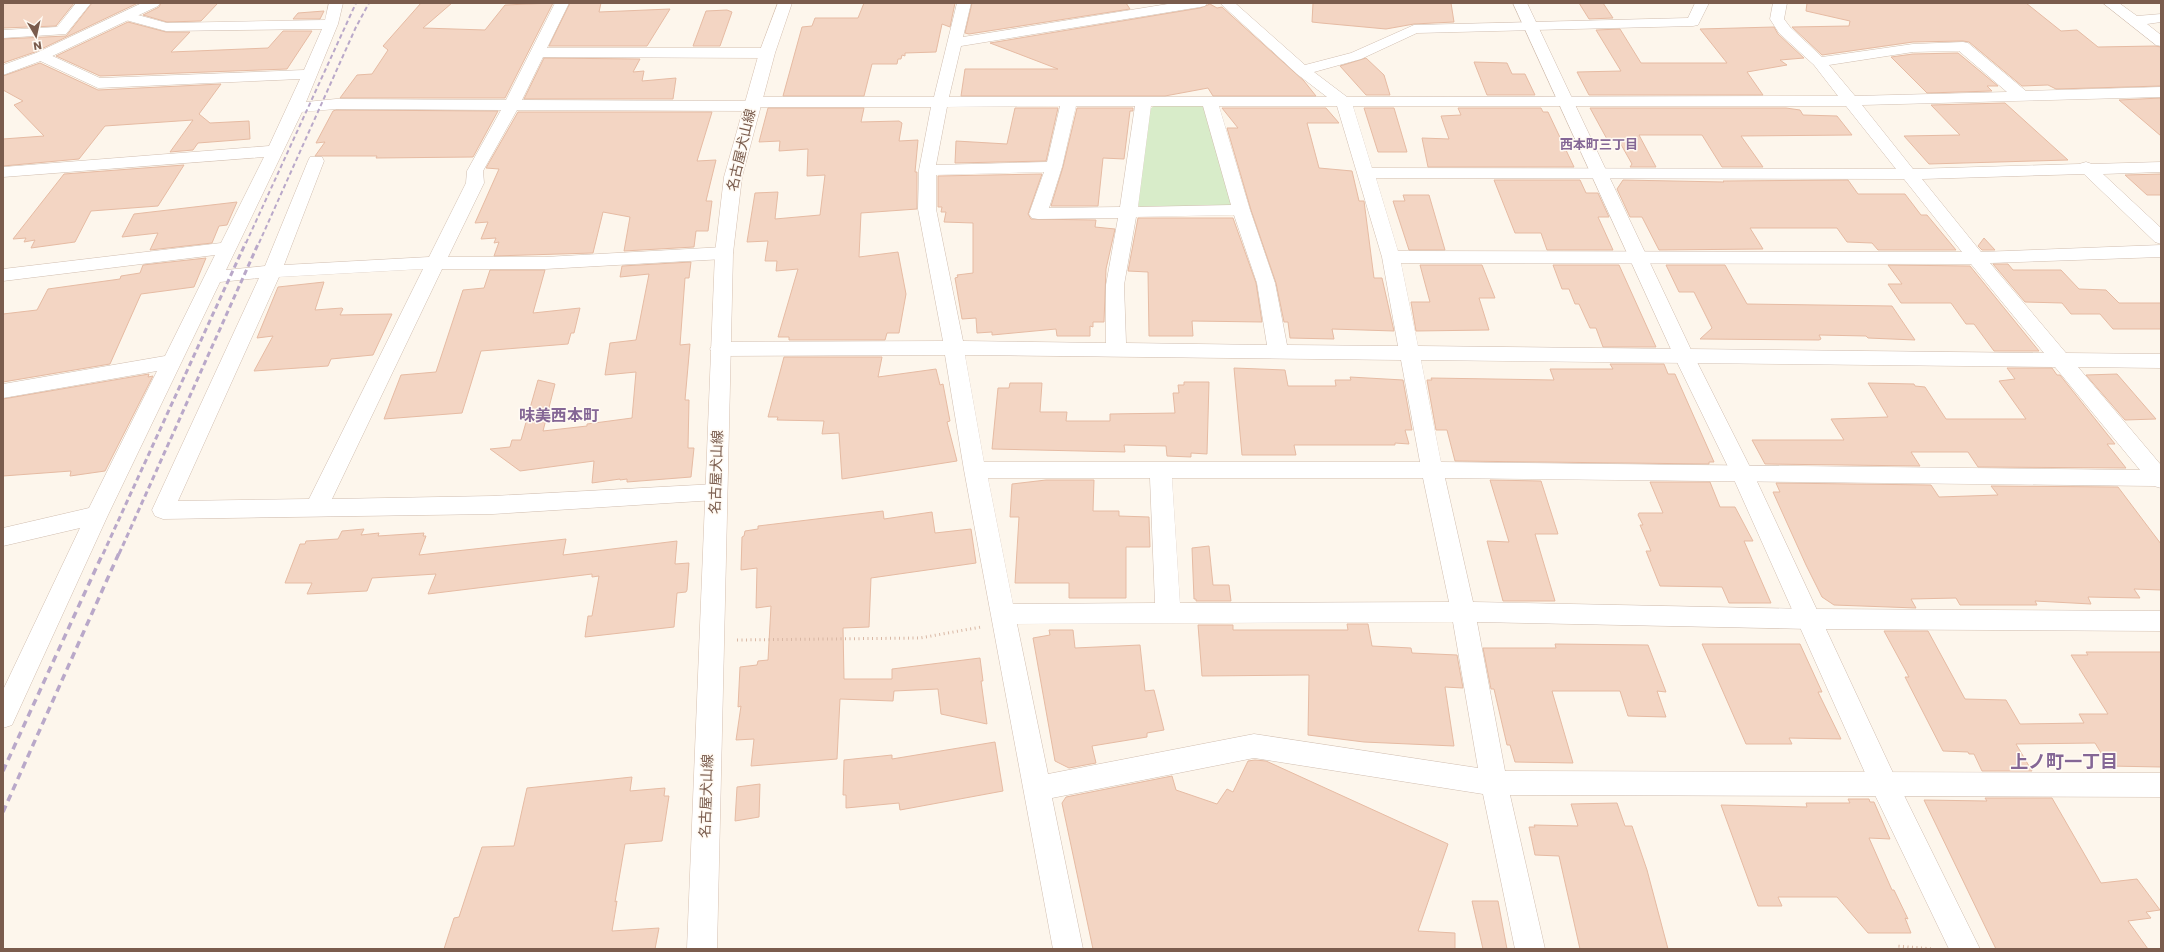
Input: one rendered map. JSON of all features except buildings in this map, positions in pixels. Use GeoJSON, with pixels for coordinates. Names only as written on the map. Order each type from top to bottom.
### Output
{"type":"FeatureCollection","features":[{"type":"Feature","properties":{"kind":"street"},"geometry":{"type":"LineString","coordinates":[[61,31],[84,3]]}},
{"type":"Feature","properties":{"kind":"street"},"geometry":{"type":"LineString","coordinates":[[3,70],[41,56],[152,3]]}},
{"type":"Feature","properties":{"kind":"street"},"geometry":{"type":"LineString","coordinates":[[3,717],[97,515],[226,248],[296,108],[331,24],[336,3]]}},
{"type":"Feature","properties":{"kind":"street"},"geometry":{"type":"LineString","coordinates":[[316,508],[475,184],[475,171],[512,104],[562,3]]}},
{"type":"Feature","properties":{"kind":"street","name":"名古屋犬山線"},"geometry":{"type":"LineString","coordinates":[[702,949],[724,252],[733,177],[752,104],[784,3]]}},
{"type":"Feature","properties":{"kind":"street"},"geometry":{"type":"LineString","coordinates":[[964,3],[940,103],[927,170],[927,209],[954,348],[975,470],[1068,949]]}},
{"type":"Feature","properties":{"kind":"street"},"geometry":{"type":"LineString","coordinates":[[954,43],[1200,3]]}},
{"type":"Feature","properties":{"kind":"street"},"geometry":{"type":"LineString","coordinates":[[1227,3],[1302,71],[1344,102],[1391,257],[1432,470],[1464,612],[1494,783],[1530,949]]}},
{"type":"Feature","properties":{"kind":"street"},"geometry":{"type":"LineString","coordinates":[[1520,3],[1684,356],[1743,475],[1810,618],[1884,784],[1965,949]]}},
{"type":"Feature","properties":{"kind":"street"},"geometry":{"type":"LineString","coordinates":[[1302,71],[1356,56],[1414,29],[1693,22],[1702,3]]}},
{"type":"Feature","properties":{"kind":"street"},"geometry":{"type":"LineString","coordinates":[[1780,3],[1777,19],[1780,24],[1819,62],[1907,174],[2060,360],[2161,479]]}},
{"type":"Feature","properties":{"kind":"street"},"geometry":{"type":"LineString","coordinates":[[2110,3],[2161,42]]}},
{"type":"Feature","properties":{"kind":"street"},"geometry":{"type":"LineString","coordinates":[[127,16],[166,27],[331,24]]}},
{"type":"Feature","properties":{"kind":"street"},"geometry":{"type":"LineString","coordinates":[[2133,21],[2161,18]]}},
{"type":"Feature","properties":{"kind":"street"},"geometry":{"type":"LineString","coordinates":[[3,34],[61,31],[76,40]]}},
{"type":"Feature","properties":{"kind":"street"},"geometry":{"type":"LineString","coordinates":[[1819,62],[1913,48],[1963,46],[2022,96]]}},
{"type":"Feature","properties":{"kind":"street"},"geometry":{"type":"LineString","coordinates":[[538,52],[767,53]]}},
{"type":"Feature","properties":{"kind":"street"},"geometry":{"type":"LineString","coordinates":[[41,56],[98,83],[310,74]]}},
{"type":"Feature","properties":{"kind":"street"},"geometry":{"type":"LineString","coordinates":[[296,108],[336,104],[752,104],[1069,101],[1850,102],[2161,92]]}},
{"type":"Feature","properties":{"kind":"street"},"geometry":{"type":"LineString","coordinates":[[1069,101],[1054,167],[1038,214],[1241,210]]}},
{"type":"Feature","properties":{"kind":"street"},"geometry":{"type":"LineString","coordinates":[[1116,350],[1115,285],[1128,213],[1144,101]]}},
{"type":"Feature","properties":{"kind":"street"},"geometry":{"type":"LineString","coordinates":[[1209,101],[1241,210],[1266,283],[1278,351]]}},
{"type":"Feature","properties":{"kind":"street"},"geometry":{"type":"LineString","coordinates":[[3,172],[275,151]]}},
{"type":"Feature","properties":{"kind":"street"},"geometry":{"type":"LineString","coordinates":[[316,161],[272,271],[164,510],[493,505],[716,492]]}},
{"type":"Feature","properties":{"kind":"street"},"geometry":{"type":"LineString","coordinates":[[1366,173],[1907,174],[2086,167],[2161,166]]}},
{"type":"Feature","properties":{"kind":"street"},"geometry":{"type":"LineString","coordinates":[[927,170],[1054,167]]}},
{"type":"Feature","properties":{"kind":"street"},"geometry":{"type":"LineString","coordinates":[[2086,167],[2161,238]]}},
{"type":"Feature","properties":{"kind":"street"},"geometry":{"type":"LineString","coordinates":[[3,275],[226,248]]}},
{"type":"Feature","properties":{"kind":"street"},"geometry":{"type":"LineString","coordinates":[[1391,257],[1976,258],[2161,251]]}},
{"type":"Feature","properties":{"kind":"street"},"geometry":{"type":"LineString","coordinates":[[213,276],[272,271],[435,263],[545,263],[724,252]]}},
{"type":"Feature","properties":{"kind":"street"},"geometry":{"type":"LineString","coordinates":[[720,349],[954,348],[2161,361]]}},
{"type":"Feature","properties":{"kind":"street"},"geometry":{"type":"LineString","coordinates":[[3,391],[171,362]]}},
{"type":"Feature","properties":{"kind":"street"},"geometry":{"type":"LineString","coordinates":[[975,470],[1432,470],[2161,479]]}},
{"type":"Feature","properties":{"kind":"street"},"geometry":{"type":"LineString","coordinates":[[1161,470],[1168,613]]}},
{"type":"Feature","properties":{"kind":"street"},"geometry":{"type":"LineString","coordinates":[[3,537],[97,515]]}},
{"type":"Feature","properties":{"kind":"street"},"geometry":{"type":"LineString","coordinates":[[1004,618],[1168,613],[1464,612],[1810,618],[2161,621]]}},
{"type":"Feature","properties":{"kind":"street"},"geometry":{"type":"LineString","coordinates":[[1037,789],[1254,746],[1494,783],[2161,785]]}},
{"type":"Feature","properties":{"kind":"path"},"geometry":{"type":"LineString","coordinates":[[711,641],[920,638],[1004,618]]}},
{"type":"Feature","properties":{"kind":"path"},"geometry":{"type":"LineString","coordinates":[[1897,949],[1897,946],[1932,949]]}},
{"type":"Feature","properties":{"kind":"green space"},"geometry":{"type":"Polygon","coordinates":[[[1155,105],[1199,105],[1208,109],[1234,204],[1229,208],[1144,209],[1137,205],[1150,109],[1155,105]]]}},
{"type":"Feature","properties":{"kind":"railway"},"geometry":{"type":"LineString","coordinates":[[246,243],[356,3]]}},
{"type":"Feature","properties":{"kind":"railway"},"geometry":{"type":"LineString","coordinates":[[259,243],[356,27],[369,3]]}},
{"type":"Feature","properties":{"kind":"railway"},"geometry":{"type":"LineString","coordinates":[[103,554],[246,242]]}},
{"type":"Feature","properties":{"kind":"railway"},"geometry":{"type":"LineString","coordinates":[[119,554],[259,242]]}},
{"type":"Feature","properties":{"kind":"railway"},"geometry":{"type":"LineString","coordinates":[[3,771],[103,553]]}},
{"type":"Feature","properties":{"kind":"railway"},"geometry":{"type":"LineString","coordinates":[[3,812],[119,553]]}},
{"type":"Feature","properties":{"kind":"district","name":"西本町三丁目"},"geometry":{"type":"Point","coordinates":[1599,144]}},
{"type":"Feature","properties":{"kind":"district","name":"味美西本町"},"geometry":{"type":"Point","coordinates":[559,415]}},
{"type":"Feature","properties":{"kind":"district","name":"上ノ町一丁目"},"geometry":{"type":"Point","coordinates":[2064,761]}}]}
